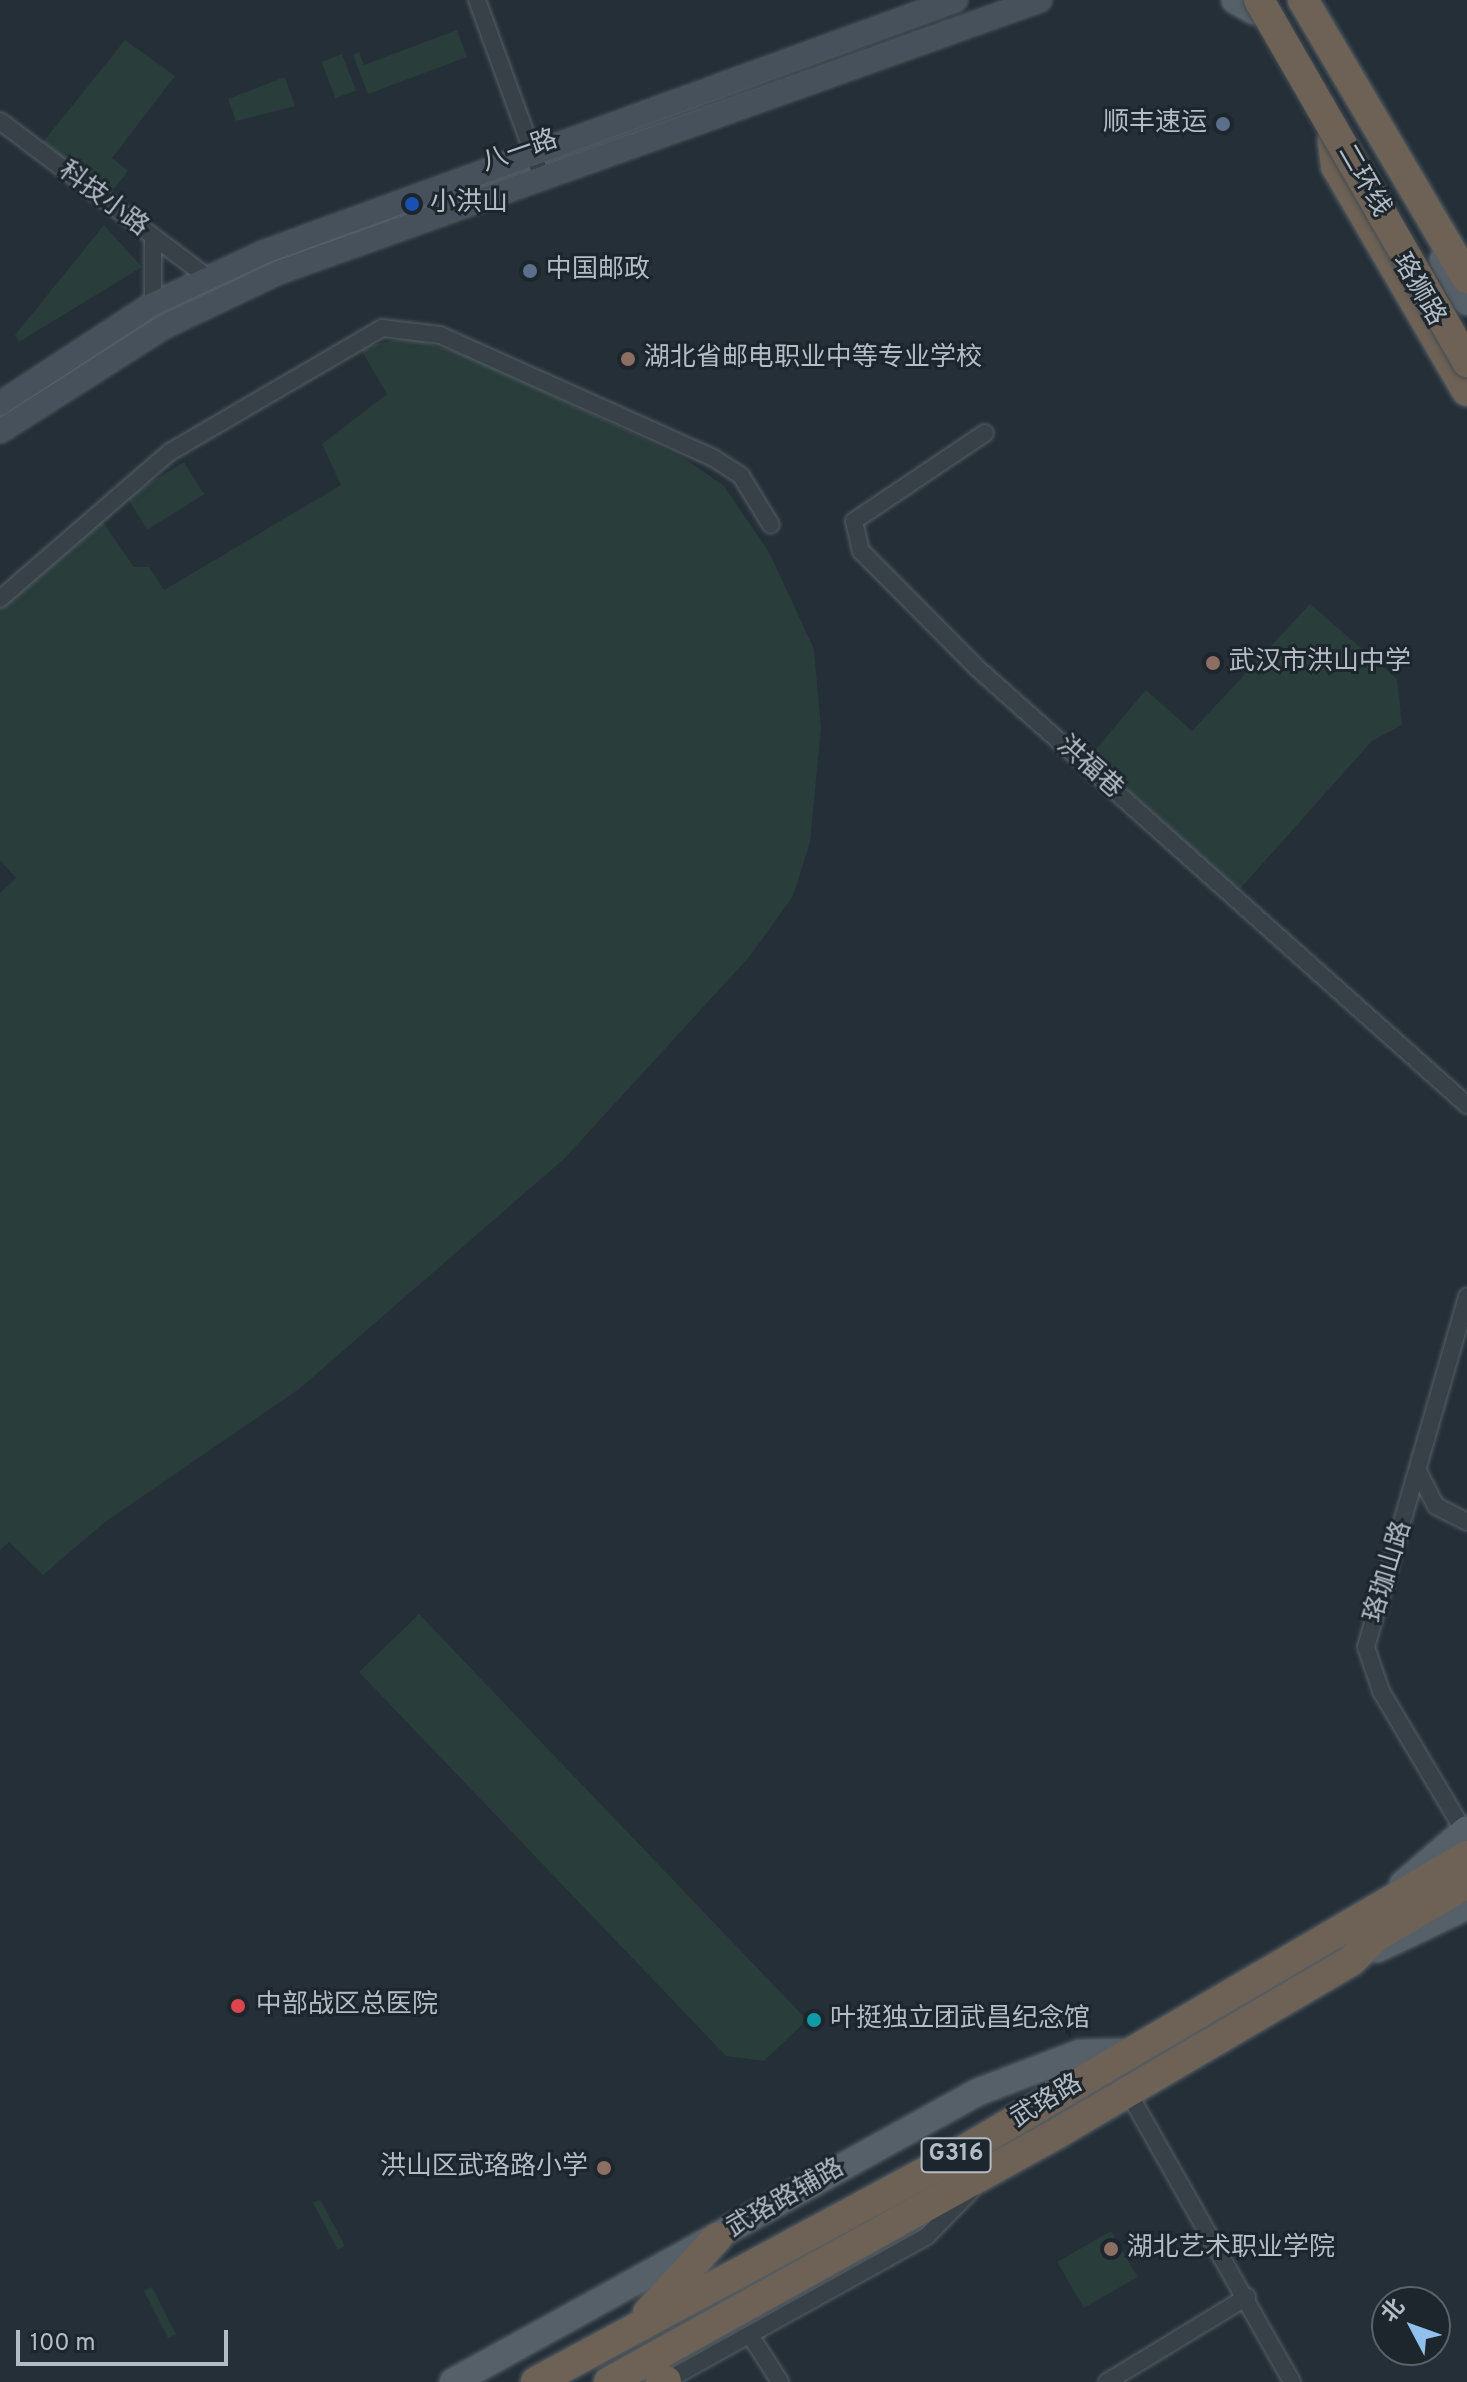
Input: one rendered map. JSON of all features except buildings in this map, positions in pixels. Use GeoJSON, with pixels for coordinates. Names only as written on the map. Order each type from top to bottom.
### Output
{"type":"FeatureCollection","features":[{"type":"Feature","properties":{"kind":"highway"},"geometry":{"type":"LineString","coordinates":[[1303,0],[1467,278]]}},
{"type":"Feature","properties":{"kind":"highway","name":"二环线"},"geometry":{"type":"LineString","coordinates":[[1255,2],[1467,328]]}},
{"type":"Feature","properties":{"kind":"highway","name":"二环线"},"geometry":{"type":"LineString","coordinates":[[1255,2],[1467,362]]}},
{"type":"Feature","properties":{"kind":"highway"},"geometry":{"type":"LineString","coordinates":[[1333,141],[1336,166],[1467,391]]}},
{"type":"Feature","properties":{"kind":"highway","name":"武珞路"},"geometry":{"type":"LineString","coordinates":[[536,2382],[934,2168],[1368,1914],[1466,1838]]}},
{"type":"Feature","properties":{"kind":"highway","name":"武珞路"},"geometry":{"type":"LineString","coordinates":[[609,2382],[1128,2092],[1352,1960],[1377,1936],[1467,1883]]}},
{"type":"Feature","properties":{"kind":"highway"},"geometry":{"type":"LineString","coordinates":[[634,2329],[717,2238]]}},
{"type":"Feature","properties":{"kind":"main road","name":"八一路"},"geometry":{"type":"LineString","coordinates":[[0,404],[153,304],[207,277],[532,150],[928,5],[955,0]]}},
{"type":"Feature","properties":{"kind":"main road","name":"八一路"},"geometry":{"type":"LineString","coordinates":[[0,431],[122,351],[225,296],[541,175],[1040,0]]}},
{"type":"Feature","properties":{"kind":"main road","name":"珞狮路"},"geometry":{"type":"LineString","coordinates":[[1295,0],[1467,302]]}},
{"type":"Feature","properties":{"kind":"main road","name":"珞狮路"},"geometry":{"type":"LineString","coordinates":[[1255,2],[1467,375]]}},
{"type":"Feature","properties":{"kind":"main road"},"geometry":{"type":"LineString","coordinates":[[1352,1960],[1467,1906]]}},
{"type":"Feature","properties":{"kind":"main road","name":"武珞路辅路"},"geometry":{"type":"LineString","coordinates":[[453,2382],[1019,2072],[1080,2053],[1130,2052]]}},
{"type":"Feature","properties":{"kind":"street"},"geometry":{"type":"LineString","coordinates":[[477,0],[541,175]]}},
{"type":"Feature","properties":{"kind":"street","name":"科技小路"},"geometry":{"type":"LineString","coordinates":[[0,121],[207,277]]}},
{"type":"Feature","properties":{"kind":"street"},"geometry":{"type":"LineString","coordinates":[[153,237],[153,304]]}},
{"type":"Feature","properties":{"kind":"street"},"geometry":{"type":"LineString","coordinates":[[0,599],[190,438],[382,328],[440,335],[712,457],[741,476],[771,525]]}},
{"type":"Feature","properties":{"kind":"street","name":"洪福巷"},"geometry":{"type":"LineString","coordinates":[[985,433],[854,521],[861,551],[976,667],[1467,1105]]}},
{"type":"Feature","properties":{"kind":"street","name":"珞珈山路"},"geometry":{"type":"LineString","coordinates":[[1466,1838],[1381,1691],[1366,1647],[1419,1473],[1467,1296]]}},
{"type":"Feature","properties":{"kind":"street"},"geometry":{"type":"LineString","coordinates":[[1419,1473],[1436,1506],[1467,1522]]}},
{"type":"Feature","properties":{"kind":"street"},"geometry":{"type":"LineString","coordinates":[[1128,2092],[1247,2297],[1292,2382]]}},
{"type":"Feature","properties":{"kind":"street"},"geometry":{"type":"LineString","coordinates":[[664,2382],[927,2236],[991,2171]]}},
{"type":"Feature","properties":{"kind":"street"},"geometry":{"type":"LineString","coordinates":[[1107,2382],[1247,2297]]}},
{"type":"Feature","properties":{"kind":"street"},"geometry":{"type":"LineString","coordinates":[[750,2335],[780,2382]]}},
{"type":"Feature","properties":{"kind":"green space"},"geometry":{"type":"Polygon","coordinates":[[[457,30],[467,57],[368,94],[353,55],[359,52],[364,65],[457,30]]]}},
{"type":"Feature","properties":{"kind":"green space"},"geometry":{"type":"Polygon","coordinates":[[[125,40],[175,76],[112,158],[128,171],[110,194],[43,142],[125,40]]]}},
{"type":"Feature","properties":{"kind":"green space"},"geometry":{"type":"Polygon","coordinates":[[[342,54],[356,90],[335,98],[321,62],[342,54]]]}},
{"type":"Feature","properties":{"kind":"green space"},"geometry":{"type":"Polygon","coordinates":[[[285,77],[295,106],[236,121],[228,99],[285,77]]]}},
{"type":"Feature","properties":{"kind":"green space"},"geometry":{"type":"Polygon","coordinates":[[[104,225],[142,267],[19,342],[15,335],[104,225]]]}},
{"type":"Feature","properties":{"kind":"green space"},"geometry":{"type":"Polygon","coordinates":[[[407,337],[472,357],[684,458],[724,486],[769,552],[814,649],[821,728],[810,842],[793,896],[750,956],[564,1159],[299,1389],[105,1522],[43,1575],[9,1542],[0,1550],[0,893],[16,878],[0,860],[0,608],[100,518],[134,567],[149,567],[164,590],[341,485],[322,444],[387,394],[360,348],[407,337]]]}},
{"type":"Feature","properties":{"kind":"green space"},"geometry":{"type":"Polygon","coordinates":[[[184,462],[204,494],[147,530],[127,498],[184,462]]]}},
{"type":"Feature","properties":{"kind":"green space"},"geometry":{"type":"Polygon","coordinates":[[[1310,604],[1397,679],[1402,725],[1372,741],[1239,890],[1090,756],[1146,690],[1192,731],[1310,604]]]}},
{"type":"Feature","properties":{"kind":"green space"},"geometry":{"type":"Polygon","coordinates":[[[419,1614],[807,2020],[764,2061],[726,2056],[359,1672],[419,1614]]]}},
{"type":"Feature","properties":{"kind":"green space"},"geometry":{"type":"Polygon","coordinates":[[[320,2199],[345,2246],[338,2250],[313,2203],[320,2199]]]}},
{"type":"Feature","properties":{"kind":"green space"},"geometry":{"type":"Polygon","coordinates":[[[1111,2231],[1138,2277],[1084,2308],[1057,2262],[1111,2231]]]}},
{"type":"Feature","properties":{"kind":"green space"},"geometry":{"type":"Polygon","coordinates":[[[152,2287],[176,2334],[168,2338],[144,2291],[152,2287]]]}},
{"type":"Feature","properties":{"kind":"place","name":"顺丰速运"},"geometry":{"type":"Point","coordinates":[1223,124]}},
{"type":"Feature","properties":{"kind":"place","name":"小洪山"},"geometry":{"type":"Point","coordinates":[412,204]}},
{"type":"Feature","properties":{"kind":"place","name":"中国邮政"},"geometry":{"type":"Point","coordinates":[530,271]}},
{"type":"Feature","properties":{"kind":"place","name":"湖北省邮电职业中等专业学校"},"geometry":{"type":"Point","coordinates":[628,359]}},
{"type":"Feature","properties":{"kind":"place","name":"武汉市洪山中学"},"geometry":{"type":"Point","coordinates":[1213,663]}},
{"type":"Feature","properties":{"kind":"place","name":"中部战区总医院"},"geometry":{"type":"Point","coordinates":[238,2006]}},
{"type":"Feature","properties":{"kind":"place","name":"叶挺独立团武昌纪念馆"},"geometry":{"type":"Point","coordinates":[814,2020]}},
{"type":"Feature","properties":{"kind":"place","name":"洪山区武珞路小学"},"geometry":{"type":"Point","coordinates":[604,2168]}},
{"type":"Feature","properties":{"kind":"place","name":"湖北艺术职业学院"},"geometry":{"type":"Point","coordinates":[1111,2249]}}]}
